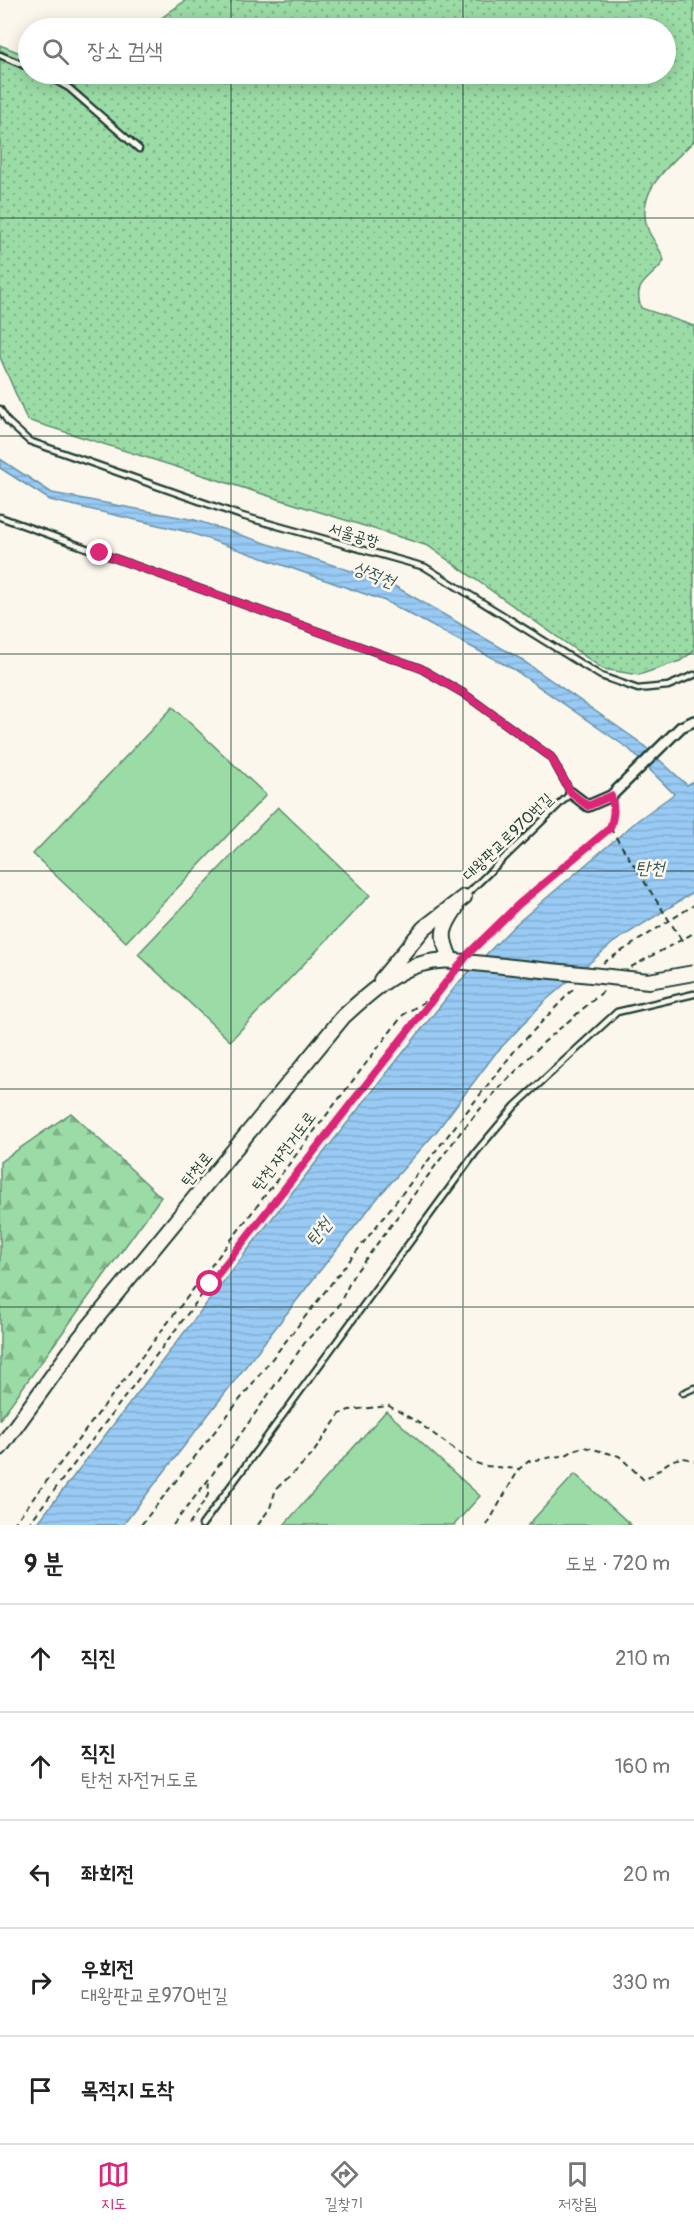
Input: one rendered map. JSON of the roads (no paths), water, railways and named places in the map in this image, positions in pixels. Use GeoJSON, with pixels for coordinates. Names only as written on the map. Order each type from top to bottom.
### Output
{"type":"FeatureCollection","features":[{"type":"Feature","properties":{"kind":"main road"},"geometry":{"type":"LineString","coordinates":[[454,964],[442,940],[446,922],[464,897]]}},
{"type":"Feature","properties":{"kind":"main road"},"geometry":{"type":"LineString","coordinates":[[378,984],[424,928],[464,897]]}},
{"type":"Feature","properties":{"kind":"main road","name":"탄천로"},"geometry":{"type":"LineString","coordinates":[[0,1448],[79,1339],[343,1017],[378,984],[416,966],[454,964],[649,981],[694,973]]}},
{"type":"Feature","properties":{"kind":"street"},"geometry":{"type":"LineString","coordinates":[[571,793],[588,806],[611,796],[681,727],[694,721]]}},
{"type":"Feature","properties":{"kind":"lane"},"geometry":{"type":"LineString","coordinates":[[0,56],[18,63]]}},
{"type":"Feature","properties":{"kind":"lane"},"geometry":{"type":"LineString","coordinates":[[62,84],[139,149]]}},
{"type":"Feature","properties":{"kind":"lane","name":"서울공항"},"geometry":{"type":"LineString","coordinates":[[0,409],[8,422],[29,441],[242,516],[425,567],[601,676],[638,689],[668,686],[694,675]]}},
{"type":"Feature","properties":{"kind":"lane","name":"대왕판교로970번길"},"geometry":{"type":"LineString","coordinates":[[0,518],[420,668],[463,693],[551,757],[571,793],[464,897]]}},
{"type":"Feature","properties":{"kind":"lane"},"geometry":{"type":"LineString","coordinates":[[202,1525],[476,1152],[515,1106],[617,1012],[694,994]]}},
{"type":"Feature","properties":{"kind":"lane"},"geometry":{"type":"LineString","coordinates":[[683,1393],[694,1388]]}},
{"type":"Feature","properties":{"kind":"water","name":"탄천"},"geometry":{"type":"Polygon","coordinates":[[[0,459],[52,493],[195,520],[391,584],[519,658],[641,743],[687,785],[694,781],[694,892],[614,942],[545,1001],[495,1054],[436,1132],[380,1195],[318,1273],[123,1525],[36,1525],[290,1195],[460,981],[516,924],[638,820],[674,794],[629,749],[513,669],[385,601],[188,532],[50,500],[0,468],[0,459]]]}},
{"type":"Feature","properties":{"kind":"water label","name":"상적천"},"geometry":{"type":"Point","coordinates":[374,575]}}]}
